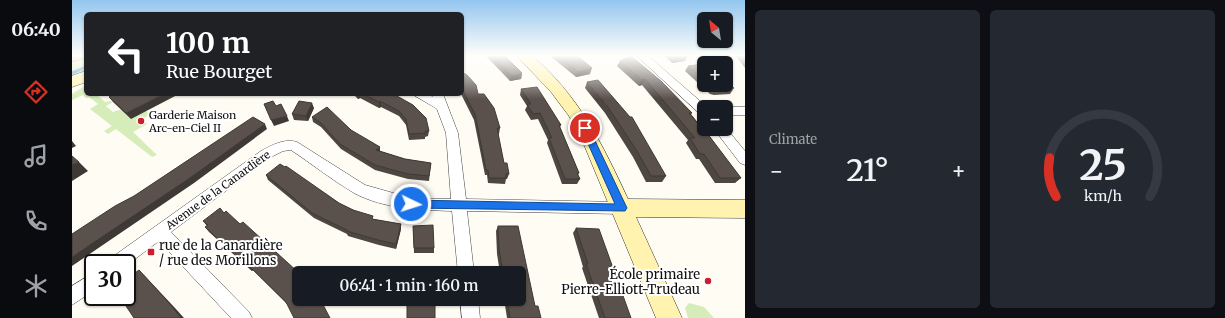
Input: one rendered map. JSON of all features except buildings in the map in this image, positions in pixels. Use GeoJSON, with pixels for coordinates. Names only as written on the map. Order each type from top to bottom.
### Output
{"type":"FeatureCollection","features":[{"type":"Feature","properties":{"kind":"street"},"geometry":{"type":"LineString","coordinates":[[539,70],[548,78],[581,120],[596,149],[669,318]]}},
{"type":"Feature","properties":{"kind":"street"},"geometry":{"type":"LineString","coordinates":[[659,70],[697,104]]}},
{"type":"Feature","properties":{"kind":"street"},"geometry":{"type":"LineString","coordinates":[[72,82],[84,77]]}},
{"type":"Feature","properties":{"kind":"street"},"geometry":{"type":"LineString","coordinates":[[422,96],[442,107]]}},
{"type":"Feature","properties":{"kind":"street"},"geometry":{"type":"LineString","coordinates":[[438,96],[452,133],[465,266]]}},
{"type":"Feature","properties":{"kind":"street"},"geometry":{"type":"LineString","coordinates":[[733,111],[745,111]]}},
{"type":"Feature","properties":{"kind":"street"},"geometry":{"type":"LineString","coordinates":[[726,136],[745,160]]}},
{"type":"Feature","properties":{"kind":"street","name":"Avenue de la Canardière"},"geometry":{"type":"LineString","coordinates":[[129,254],[266,154],[286,145],[301,149],[342,178],[376,195],[411,204],[460,206],[745,209]]}},
{"type":"Feature","properties":{"kind":"street"},"geometry":{"type":"LineString","coordinates":[[160,231],[243,318]]}},
{"type":"Feature","properties":{"kind":"street"},"geometry":{"type":"LineString","coordinates":[[72,296],[84,287]]}},
{"type":"Feature","properties":{"kind":"street"},"geometry":{"type":"LineString","coordinates":[[470,306],[471,318]]}},
{"type":"Feature","properties":{"kind":"green space"},"geometry":{"type":"Polygon","coordinates":[[[72,70],[84,70],[84,73],[72,78],[72,70]]]}},
{"type":"Feature","properties":{"kind":"green space"},"geometry":{"type":"Polygon","coordinates":[[[84,86],[84,96],[83,95],[72,100],[72,94],[84,86]]]}},
{"type":"Feature","properties":{"kind":"green space"},"geometry":{"type":"Polygon","coordinates":[[[84,96],[98,96],[105,102],[113,102],[106,106],[113,112],[138,109],[151,114],[142,119],[147,124],[133,132],[157,155],[152,157],[116,129],[108,134],[104,131],[112,126],[90,109],[98,104],[89,97],[86,98],[84,96]]]}},
{"type":"Feature","properties":{"kind":"green space"},"geometry":{"type":"Polygon","coordinates":[[[689,303],[704,307],[714,318],[688,318],[685,308],[689,303]]]}},
{"type":"Feature","properties":{"kind":"waterway"},"geometry":{"type":"LineString","coordinates":[[72,73],[79,70]]}},
{"type":"Feature","properties":{"kind":"place","name":"Garderie Maison Arc-en-Ciel II"},"geometry":{"type":"Point","coordinates":[141,121]}},
{"type":"Feature","properties":{"kind":"place","name":"rue de la Canardière / rue des Morillons"},"geometry":{"type":"Point","coordinates":[151,252]}},
{"type":"Feature","properties":{"kind":"place","name":"École primaire Pierre-Elliott-Trudeau"},"geometry":{"type":"Point","coordinates":[708,281]}},
{"type":"Feature","properties":{"kind":"route"},"geometry":{"type":"LineString","coordinates":[[411,204],[622,208],[585,128]]}}]}
